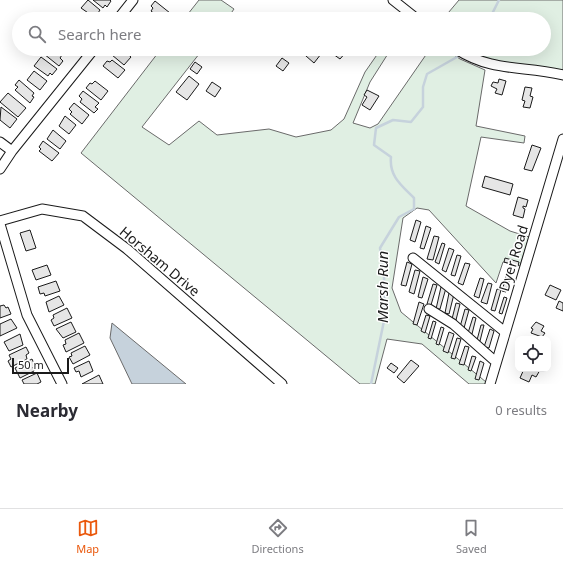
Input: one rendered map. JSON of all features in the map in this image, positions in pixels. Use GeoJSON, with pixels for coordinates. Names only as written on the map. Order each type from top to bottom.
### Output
{"type":"FeatureCollection","features":[{"type":"Feature","properties":{"kind":"street"},"geometry":{"type":"LineString","coordinates":[[124,12],[133,0]]}},
{"type":"Feature","properties":{"kind":"street"},"geometry":{"type":"LineString","coordinates":[[393,0],[408,12]]}},
{"type":"Feature","properties":{"kind":"street"},"geometry":{"type":"LineString","coordinates":[[0,169],[12,151],[88,56]]}},
{"type":"Feature","properties":{"kind":"street"},"geometry":{"type":"LineString","coordinates":[[468,56],[489,65],[563,75]]}},
{"type":"Feature","properties":{"kind":"street","name":"Dyer Road"},"geometry":{"type":"LineString","coordinates":[[490,384],[563,139]]}},
{"type":"Feature","properties":{"kind":"street"},"geometry":{"type":"LineString","coordinates":[[0,142],[12,151]]}},
{"type":"Feature","properties":{"kind":"street","name":"Horsham Drive"},"geometry":{"type":"LineString","coordinates":[[0,221],[42,210],[83,216],[127,249],[282,384]]}},
{"type":"Feature","properties":{"kind":"street"},"geometry":{"type":"LineString","coordinates":[[0,224],[28,315],[62,384]]}},
{"type":"Feature","properties":{"kind":"street"},"geometry":{"type":"LineString","coordinates":[[413,258],[505,332]]}},
{"type":"Feature","properties":{"kind":"street"},"geometry":{"type":"LineString","coordinates":[[429,309],[453,324],[496,362]]}},
{"type":"Feature","properties":{"kind":"green space"},"geometry":{"type":"Polygon","coordinates":[[[199,0],[221,0],[234,9],[232,12],[190,12],[199,0]]]}},
{"type":"Feature","properties":{"kind":"green space"},"geometry":{"type":"Polygon","coordinates":[[[459,0],[563,0],[563,72],[486,59],[479,56],[551,56],[551,12],[449,12],[459,0]]]}},
{"type":"Feature","properties":{"kind":"green space"},"geometry":{"type":"Polygon","coordinates":[[[156,56],[198,56],[142,127],[169,145],[199,121],[217,135],[269,129],[296,137],[331,130],[344,119],[365,72],[376,56],[387,56],[370,82],[353,123],[370,128],[378,124],[425,56],[456,56],[485,70],[476,126],[525,136],[524,143],[481,137],[466,206],[510,231],[529,237],[520,266],[503,262],[496,283],[429,210],[417,208],[403,218],[392,288],[401,312],[486,382],[485,384],[469,384],[422,344],[387,339],[375,384],[360,384],[81,153],[156,56]]]}},
{"type":"Feature","properties":{"kind":"shaded area"},"geometry":{"type":"Polygon","coordinates":[[[112,323],[186,384],[132,384],[110,338],[112,323]]]}},
{"type":"Feature","properties":{"kind":"building"},"geometry":{"type":"Polygon","coordinates":[[[88,0],[100,10],[99,12],[87,12],[81,8],[88,0]]]}},
{"type":"Feature","properties":{"kind":"building"},"geometry":{"type":"Polygon","coordinates":[[[93,0],[111,1],[107,7],[105,5],[103,8],[93,0]]]}},
{"type":"Feature","properties":{"kind":"building"},"geometry":{"type":"Polygon","coordinates":[[[155,1],[169,12],[152,12],[151,11],[153,8],[151,6],[155,1]]]}},
{"type":"Feature","properties":{"kind":"building"},"geometry":{"type":"Polygon","coordinates":[[[46,56],[61,56],[60,58],[63,61],[59,66],[46,56]]]}},
{"type":"Feature","properties":{"kind":"building"},"geometry":{"type":"Polygon","coordinates":[[[113,56],[130,56],[131,57],[124,65],[113,56]]]}},
{"type":"Feature","properties":{"kind":"building"},"geometry":{"type":"Polygon","coordinates":[[[306,56],[319,56],[314,63],[306,56]]]}},
{"type":"Feature","properties":{"kind":"building"},"geometry":{"type":"Polygon","coordinates":[[[336,56],[343,56],[340,59],[336,56]]]}},
{"type":"Feature","properties":{"kind":"building"},"geometry":{"type":"Polygon","coordinates":[[[41,57],[57,69],[52,75],[50,73],[48,76],[34,66],[41,57]]]}},
{"type":"Feature","properties":{"kind":"building"},"geometry":{"type":"Polygon","coordinates":[[[282,58],[289,63],[283,71],[276,66],[282,58]]]}},
{"type":"Feature","properties":{"kind":"building"},"geometry":{"type":"Polygon","coordinates":[[[112,60],[125,70],[118,78],[103,66],[107,61],[110,62],[112,60]]]}},
{"type":"Feature","properties":{"kind":"building"},"geometry":{"type":"Polygon","coordinates":[[[195,62],[202,67],[197,74],[190,69],[195,62]]]}},
{"type":"Feature","properties":{"kind":"building"},"geometry":{"type":"Polygon","coordinates":[[[34,71],[47,81],[40,90],[27,80],[34,71]]]}},
{"type":"Feature","properties":{"kind":"building"},"geometry":{"type":"Polygon","coordinates":[[[189,76],[199,84],[187,100],[176,92],[189,76]]]}},
{"type":"Feature","properties":{"kind":"building"},"geometry":{"type":"Polygon","coordinates":[[[499,79],[506,81],[502,95],[495,93],[497,89],[491,86],[493,82],[498,83],[499,79]]]}},
{"type":"Feature","properties":{"kind":"building"},"geometry":{"type":"Polygon","coordinates":[[[19,80],[34,93],[32,96],[34,97],[30,103],[15,90],[18,87],[15,85],[19,80]]]}},
{"type":"Feature","properties":{"kind":"building"},"geometry":{"type":"Polygon","coordinates":[[[95,81],[108,91],[101,100],[86,88],[90,83],[92,84],[95,81]]]}},
{"type":"Feature","properties":{"kind":"building"},"geometry":{"type":"Polygon","coordinates":[[[212,82],[221,88],[215,97],[206,91],[212,82]]]}},
{"type":"Feature","properties":{"kind":"building"},"geometry":{"type":"Polygon","coordinates":[[[525,87],[532,88],[530,96],[533,97],[530,108],[523,107],[525,101],[522,100],[525,87]]]}},
{"type":"Feature","properties":{"kind":"building"},"geometry":{"type":"Polygon","coordinates":[[[367,90],[379,96],[370,110],[362,105],[367,97],[364,95],[367,90]]]}},
{"type":"Feature","properties":{"kind":"building"},"geometry":{"type":"Polygon","coordinates":[[[83,91],[99,103],[95,107],[98,109],[94,113],[80,102],[82,99],[79,96],[83,91]]]}},
{"type":"Feature","properties":{"kind":"building"},"geometry":{"type":"Polygon","coordinates":[[[8,93],[26,108],[18,117],[0,102],[8,93]]]}},
{"type":"Feature","properties":{"kind":"building"},"geometry":{"type":"Polygon","coordinates":[[[74,103],[89,115],[82,124],[70,114],[72,112],[69,109],[74,103]]]}},
{"type":"Feature","properties":{"kind":"building"},"geometry":{"type":"Polygon","coordinates":[[[1,107],[17,119],[10,128],[0,120],[1,107]]]}},
{"type":"Feature","properties":{"kind":"building"},"geometry":{"type":"Polygon","coordinates":[[[65,116],[76,125],[69,134],[59,126],[65,116]]]}},
{"type":"Feature","properties":{"kind":"building"},"geometry":{"type":"Polygon","coordinates":[[[53,130],[66,141],[60,149],[47,139],[53,130]]]}},
{"type":"Feature","properties":{"kind":"building"},"geometry":{"type":"Polygon","coordinates":[[[43,141],[59,153],[52,161],[39,151],[41,149],[39,147],[43,141]]]}},
{"type":"Feature","properties":{"kind":"building"},"geometry":{"type":"Polygon","coordinates":[[[532,145],[541,148],[532,171],[524,169],[532,145]]]}},
{"type":"Feature","properties":{"kind":"building"},"geometry":{"type":"Polygon","coordinates":[[[485,176],[513,184],[510,195],[482,187],[485,176]]]}},
{"type":"Feature","properties":{"kind":"building"},"geometry":{"type":"Polygon","coordinates":[[[518,197],[528,200],[526,207],[523,206],[525,209],[523,218],[513,215],[518,197]]]}},
{"type":"Feature","properties":{"kind":"building"},"geometry":{"type":"Polygon","coordinates":[[[416,220],[421,222],[415,242],[410,240],[416,220]]]}},
{"type":"Feature","properties":{"kind":"building"},"geometry":{"type":"Polygon","coordinates":[[[426,226],[431,228],[424,249],[420,248],[426,226]]]}},
{"type":"Feature","properties":{"kind":"building"},"geometry":{"type":"Polygon","coordinates":[[[30,230],[36,248],[26,251],[20,233],[30,230]]]}},
{"type":"Feature","properties":{"kind":"building"},"geometry":{"type":"Polygon","coordinates":[[[434,236],[439,237],[433,260],[427,259],[434,236]]]}},
{"type":"Feature","properties":{"kind":"building"},"geometry":{"type":"Polygon","coordinates":[[[442,243],[445,244],[439,264],[435,262],[442,243]]]}},
{"type":"Feature","properties":{"kind":"building"},"geometry":{"type":"Polygon","coordinates":[[[449,248],[454,250],[446,272],[442,270],[449,248]]]}},
{"type":"Feature","properties":{"kind":"building"},"geometry":{"type":"Polygon","coordinates":[[[457,255],[461,256],[455,276],[451,275],[457,255]]]}},
{"type":"Feature","properties":{"kind":"building"},"geometry":{"type":"Polygon","coordinates":[[[505,258],[519,262],[518,266],[504,262],[505,258]]]}},
{"type":"Feature","properties":{"kind":"building"},"geometry":{"type":"Polygon","coordinates":[[[407,262],[412,264],[406,286],[401,285],[407,262]]]}},
{"type":"Feature","properties":{"kind":"building"},"geometry":{"type":"Polygon","coordinates":[[[465,263],[470,264],[463,285],[458,283],[465,263]]]}},
{"type":"Feature","properties":{"kind":"building"},"geometry":{"type":"Polygon","coordinates":[[[47,265],[51,275],[36,280],[32,270],[47,265]]]}},
{"type":"Feature","properties":{"kind":"building"},"geometry":{"type":"Polygon","coordinates":[[[415,270],[420,271],[414,294],[409,292],[415,270]]]}},
{"type":"Feature","properties":{"kind":"building"},"geometry":{"type":"Polygon","coordinates":[[[507,273],[511,274],[506,292],[502,291],[507,273]]]}},
{"type":"Feature","properties":{"kind":"building"},"geometry":{"type":"Polygon","coordinates":[[[423,277],[428,279],[422,298],[418,297],[423,277]]]}},
{"type":"Feature","properties":{"kind":"building"},"geometry":{"type":"Polygon","coordinates":[[[480,278],[484,279],[479,298],[474,296],[480,278]]]}},
{"type":"Feature","properties":{"kind":"building"},"geometry":{"type":"Polygon","coordinates":[[[56,281],[60,291],[45,296],[44,293],[40,294],[38,287],[56,281]]]}},
{"type":"Feature","properties":{"kind":"building"},"geometry":{"type":"Polygon","coordinates":[[[488,283],[492,284],[487,304],[481,302],[488,283]]]}},
{"type":"Feature","properties":{"kind":"building"},"geometry":{"type":"Polygon","coordinates":[[[433,284],[437,285],[431,305],[427,304],[433,284]]]}},
{"type":"Feature","properties":{"kind":"building"},"geometry":{"type":"Polygon","coordinates":[[[550,285],[561,290],[556,300],[545,295],[550,285]]]}},
{"type":"Feature","properties":{"kind":"building"},"geometry":{"type":"Polygon","coordinates":[[[441,287],[446,288],[440,309],[436,309],[441,287]]]}},
{"type":"Feature","properties":{"kind":"building"},"geometry":{"type":"Polygon","coordinates":[[[497,289],[501,290],[495,311],[491,310],[497,289]]]}},
{"type":"Feature","properties":{"kind":"building"},"geometry":{"type":"Polygon","coordinates":[[[449,293],[454,294],[449,314],[445,313],[449,293]]]}},
{"type":"Feature","properties":{"kind":"building"},"geometry":{"type":"Polygon","coordinates":[[[59,296],[64,305],[49,312],[46,302],[59,296]]]}},
{"type":"Feature","properties":{"kind":"building"},"geometry":{"type":"Polygon","coordinates":[[[504,297],[507,298],[502,314],[499,313],[504,297]]]}},
{"type":"Feature","properties":{"kind":"building"},"geometry":{"type":"Polygon","coordinates":[[[559,301],[563,303],[563,311],[556,308],[559,301]]]}},
{"type":"Feature","properties":{"kind":"building"},"geometry":{"type":"Polygon","coordinates":[[[419,302],[424,304],[417,325],[413,324],[419,302]]]}},
{"type":"Feature","properties":{"kind":"building"},"geometry":{"type":"Polygon","coordinates":[[[456,303],[460,304],[456,320],[452,319],[456,303]]]}},
{"type":"Feature","properties":{"kind":"building"},"geometry":{"type":"Polygon","coordinates":[[[4,305],[6,308],[8,307],[11,314],[0,318],[0,306],[4,305]]]}},
{"type":"Feature","properties":{"kind":"building"},"geometry":{"type":"Polygon","coordinates":[[[67,308],[72,318],[54,326],[51,320],[54,318],[53,315],[67,308]]]}},
{"type":"Feature","properties":{"kind":"building"},"geometry":{"type":"Polygon","coordinates":[[[465,309],[469,310],[464,328],[460,327],[465,309]]]}},
{"type":"Feature","properties":{"kind":"building"},"geometry":{"type":"Polygon","coordinates":[[[426,315],[430,316],[425,333],[421,331],[426,315]]]}},
{"type":"Feature","properties":{"kind":"building"},"geometry":{"type":"Polygon","coordinates":[[[473,317],[476,318],[472,334],[468,333],[473,317]]]}},
{"type":"Feature","properties":{"kind":"building"},"geometry":{"type":"Polygon","coordinates":[[[11,319],[17,328],[0,336],[0,324],[11,319]]]}},
{"type":"Feature","properties":{"kind":"building"},"geometry":{"type":"Polygon","coordinates":[[[433,321],[436,322],[431,339],[428,338],[433,321]]]}},
{"type":"Feature","properties":{"kind":"building"},"geometry":{"type":"Polygon","coordinates":[[[71,322],[76,332],[63,338],[56,329],[71,322]]]}},
{"type":"Feature","properties":{"kind":"building"},"geometry":{"type":"Polygon","coordinates":[[[536,322],[544,326],[541,331],[545,333],[543,336],[539,336],[531,333],[533,329],[531,328],[536,322]]]}},
{"type":"Feature","properties":{"kind":"building"},"geometry":{"type":"Polygon","coordinates":[[[481,325],[484,325],[480,341],[477,340],[481,325]]]}},
{"type":"Feature","properties":{"kind":"building"},"geometry":{"type":"Polygon","coordinates":[[[441,327],[444,328],[439,345],[436,344],[441,327]]]}},
{"type":"Feature","properties":{"kind":"building"},"geometry":{"type":"Polygon","coordinates":[[[490,329],[494,331],[489,348],[484,347],[490,329]]]}},
{"type":"Feature","properties":{"kind":"building"},"geometry":{"type":"Polygon","coordinates":[[[449,332],[454,334],[448,353],[443,351],[449,332]]]}},
{"type":"Feature","properties":{"kind":"building"},"geometry":{"type":"Polygon","coordinates":[[[79,333],[84,343],[66,352],[63,345],[66,344],[65,340],[79,333]]]}},
{"type":"Feature","properties":{"kind":"building"},"geometry":{"type":"Polygon","coordinates":[[[20,334],[23,345],[9,351],[4,342],[20,334]]]}},
{"type":"Feature","properties":{"kind":"building"},"geometry":{"type":"Polygon","coordinates":[[[457,338],[461,339],[455,359],[451,358],[457,338]]]}},
{"type":"Feature","properties":{"kind":"building"},"geometry":{"type":"Polygon","coordinates":[[[85,346],[90,355],[73,364],[69,357],[72,356],[71,353],[85,346]]]}},
{"type":"Feature","properties":{"kind":"building"},"geometry":{"type":"Polygon","coordinates":[[[465,346],[469,347],[464,365],[459,364],[465,346]]]}},
{"type":"Feature","properties":{"kind":"building"},"geometry":{"type":"Polygon","coordinates":[[[26,347],[29,353],[26,355],[27,359],[11,367],[8,361],[11,359],[9,355],[26,347]]]}},
{"type":"Feature","properties":{"kind":"building"},"geometry":{"type":"Polygon","coordinates":[[[472,356],[476,357],[471,371],[468,370],[472,356]]]}},
{"type":"Feature","properties":{"kind":"building"},"geometry":{"type":"Polygon","coordinates":[[[32,359],[35,366],[33,367],[34,371],[20,378],[15,368],[32,359]]]}},
{"type":"Feature","properties":{"kind":"building"},"geometry":{"type":"Polygon","coordinates":[[[411,360],[419,366],[404,383],[397,377],[411,360]]]}},
{"type":"Feature","properties":{"kind":"building"},"geometry":{"type":"Polygon","coordinates":[[[89,361],[93,371],[81,377],[79,371],[76,372],[74,368],[89,361]]]}},
{"type":"Feature","properties":{"kind":"building"},"geometry":{"type":"Polygon","coordinates":[[[480,361],[484,363],[479,380],[475,379],[480,361]]]}},
{"type":"Feature","properties":{"kind":"building"},"geometry":{"type":"Polygon","coordinates":[[[391,363],[398,368],[394,373],[387,368],[391,363]]]}},
{"type":"Feature","properties":{"kind":"building"},"geometry":{"type":"Polygon","coordinates":[[[523,372],[539,372],[536,377],[532,375],[529,382],[520,378],[523,372]]]}},
{"type":"Feature","properties":{"kind":"building"},"geometry":{"type":"Polygon","coordinates":[[[37,373],[41,382],[37,384],[24,384],[22,380],[37,373]]]}},
{"type":"Feature","properties":{"kind":"building"},"geometry":{"type":"Polygon","coordinates":[[[99,375],[103,384],[82,384],[99,375]]]}},
{"type":"Feature","properties":{"kind":"waterway","name":"Marsh Run"},"geometry":{"type":"LineString","coordinates":[[493,12],[499,0]]}},
{"type":"Feature","properties":{"kind":"waterway","name":"Marsh Run"},"geometry":{"type":"LineString","coordinates":[[371,384],[385,316],[384,276],[380,248],[399,217],[414,209],[414,198],[400,184],[394,175],[391,157],[374,145],[376,128],[393,120],[411,122],[423,107],[423,87],[427,74],[457,57]]}}]}
